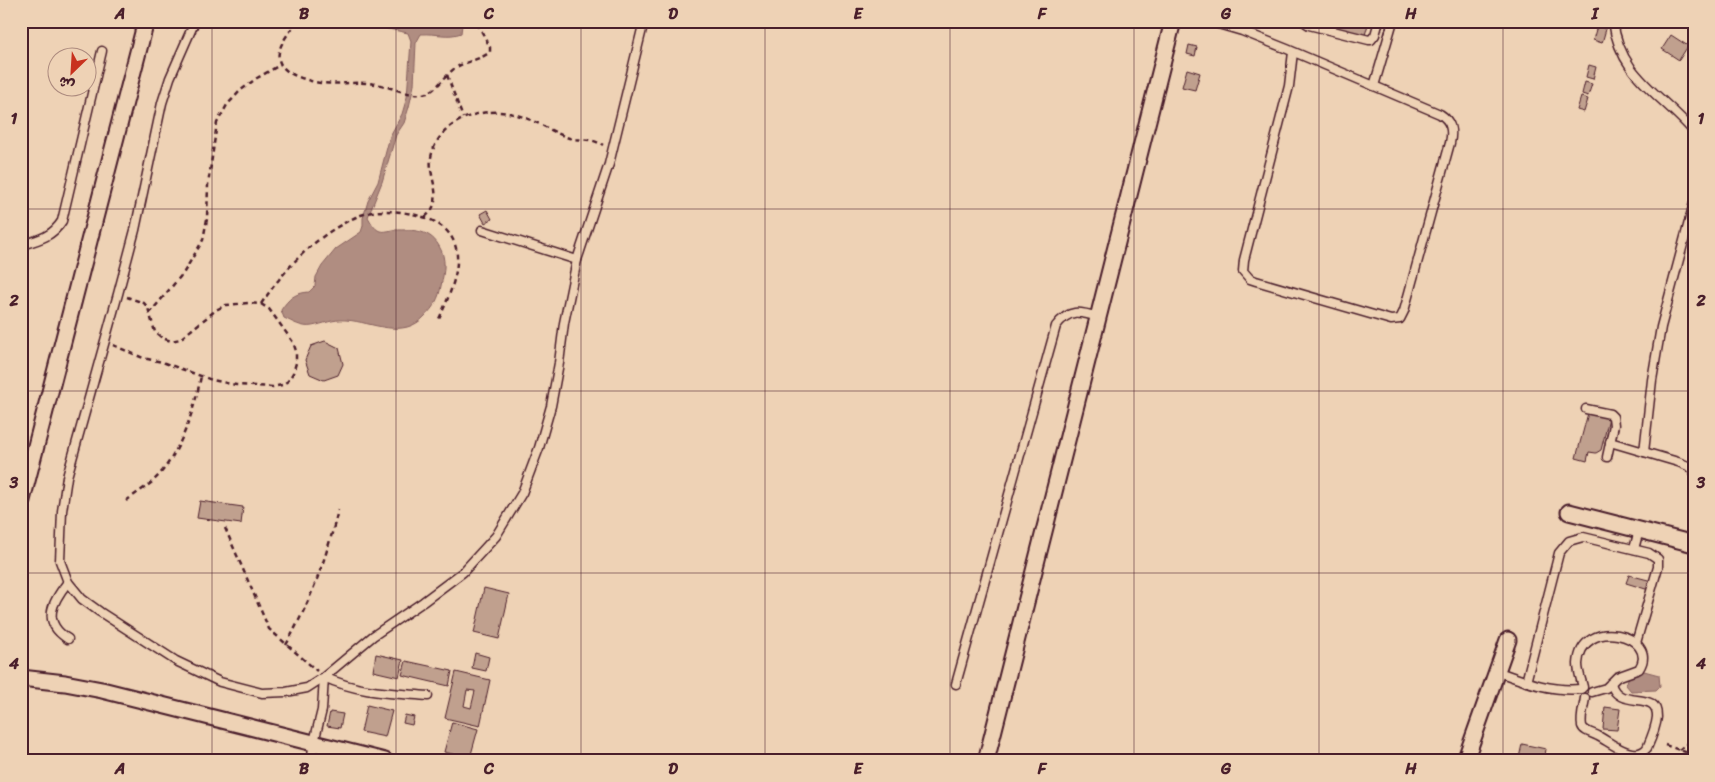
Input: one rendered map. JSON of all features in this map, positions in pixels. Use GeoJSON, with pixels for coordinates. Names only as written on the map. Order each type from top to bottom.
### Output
{"type":"FeatureCollection","features":[{"type":"Feature","properties":{"kind":"street"},"geometry":{"type":"LineString","coordinates":[[21,504],[146,21]]}},
{"type":"Feature","properties":{"kind":"street"},"geometry":{"type":"LineString","coordinates":[[986,761],[1173,21]]}},
{"type":"Feature","properties":{"kind":"street"},"geometry":{"type":"LineString","coordinates":[[1569,512],[1694,544]]}},
{"type":"Feature","properties":{"kind":"street"},"geometry":{"type":"LineString","coordinates":[[1465,761],[1508,640]]}},
{"type":"Feature","properties":{"kind":"street"},"geometry":{"type":"LineString","coordinates":[[21,678],[65,683],[102,690],[385,761]]}},
{"type":"Feature","properties":{"kind":"lane"},"geometry":{"type":"LineString","coordinates":[[196,21],[170,78],[162,103],[135,230],[74,452],[62,511],[60,562],[68,582],[82,599],[100,612],[176,661],[220,682],[262,693],[286,692],[306,688],[324,677],[356,649],[463,572],[496,536],[522,493],[539,448],[551,406],[564,323],[578,260],[612,151],[644,21]]}},
{"type":"Feature","properties":{"kind":"lane"},"geometry":{"type":"LineString","coordinates":[[1208,21],[1242,31],[1293,52],[1440,114],[1449,122],[1452,135],[1400,320],[1396,321],[1256,281],[1250,279],[1243,272],[1244,260],[1289,86],[1293,52]]}},
{"type":"Feature","properties":{"kind":"lane"},"geometry":{"type":"LineString","coordinates":[[1304,21],[1309,25],[1372,40],[1379,21]]}},
{"type":"Feature","properties":{"kind":"lane"},"geometry":{"type":"LineString","coordinates":[[1374,86],[1393,21]]}},
{"type":"Feature","properties":{"kind":"lane"},"geometry":{"type":"LineString","coordinates":[[1613,21],[1615,38],[1627,63],[1694,132]]}},
{"type":"Feature","properties":{"kind":"lane"},"geometry":{"type":"LineString","coordinates":[[21,245],[50,236],[62,221],[102,51]]}},
{"type":"Feature","properties":{"kind":"lane"},"geometry":{"type":"LineString","coordinates":[[1644,452],[1649,397],[1659,336],[1694,202]]}},
{"type":"Feature","properties":{"kind":"lane"},"geometry":{"type":"LineString","coordinates":[[482,230],[578,260]]}},
{"type":"Feature","properties":{"kind":"lane"},"geometry":{"type":"LineString","coordinates":[[956,684],[1056,326],[1068,314],[1077,312],[1098,317]]}},
{"type":"Feature","properties":{"kind":"lane"},"geometry":{"type":"LineString","coordinates":[[1586,409],[1610,414],[1613,417],[1614,421],[1607,457]]}},
{"type":"Feature","properties":{"kind":"lane"},"geometry":{"type":"LineString","coordinates":[[1610,442],[1678,462],[1688,466],[1694,472]]}},
{"type":"Feature","properties":{"kind":"lane"},"geometry":{"type":"LineString","coordinates":[[1634,549],[1639,530]]}},
{"type":"Feature","properties":{"kind":"lane"},"geometry":{"type":"LineString","coordinates":[[1526,682],[1557,560],[1563,546],[1569,541],[1583,537],[1652,554],[1658,559],[1659,563],[1636,643]]}},
{"type":"Feature","properties":{"kind":"lane"},"geometry":{"type":"LineString","coordinates":[[68,582],[53,604],[51,612],[56,628],[61,635],[68,639]]}},
{"type":"Feature","properties":{"kind":"lane"},"geometry":{"type":"LineString","coordinates":[[1602,634],[1610,634],[1636,643],[1643,652],[1644,658],[1639,669],[1617,677],[1606,688],[1592,692],[1588,698],[1585,698],[1580,695],[1582,688],[1578,665],[1582,649],[1588,642],[1602,634]]}},
{"type":"Feature","properties":{"kind":"lane"},"geometry":{"type":"LineString","coordinates":[[1496,671],[1552,689],[1588,687],[1592,692]]}},
{"type":"Feature","properties":{"kind":"lane"},"geometry":{"type":"LineString","coordinates":[[324,677],[360,690],[428,696]]}},
{"type":"Feature","properties":{"kind":"lane"},"geometry":{"type":"LineString","coordinates":[[311,761],[322,710],[324,677]]}},
{"type":"Feature","properties":{"kind":"lane"},"geometry":{"type":"LineString","coordinates":[[1585,698],[1582,724],[1585,730],[1622,750],[1636,753],[1644,751],[1647,748],[1656,721],[1656,710],[1652,705],[1641,700],[1620,697],[1615,694],[1610,683]]}},
{"type":"Feature","properties":{"kind":"path"},"geometry":{"type":"LineString","coordinates":[[298,21],[285,38],[279,50],[278,58],[280,65],[286,71],[308,81],[376,84],[402,92],[418,94],[430,92],[447,74],[458,66],[490,52],[490,47],[476,21]]}},
{"type":"Feature","properties":{"kind":"path"},"geometry":{"type":"LineString","coordinates":[[149,314],[184,272],[203,240],[207,219],[208,185],[217,123],[227,105],[241,90],[280,65]]}},
{"type":"Feature","properties":{"kind":"path"},"geometry":{"type":"LineString","coordinates":[[447,74],[463,118]]}},
{"type":"Feature","properties":{"kind":"path"},"geometry":{"type":"LineString","coordinates":[[425,217],[436,202],[430,170],[432,152],[440,137],[451,126],[463,118],[480,112],[507,112],[539,123],[567,137],[594,140],[612,151]]}},
{"type":"Feature","properties":{"kind":"path"},"geometry":{"type":"LineString","coordinates":[[262,304],[276,282],[312,244],[334,229],[357,217],[374,212],[391,211],[425,217],[444,228],[451,235],[456,248],[457,268],[453,286],[439,319]]}},
{"type":"Feature","properties":{"kind":"path"},"geometry":{"type":"LineString","coordinates":[[106,341],[143,358],[162,362],[201,376],[236,384],[261,387],[282,385],[288,381],[296,363],[296,351],[287,333],[262,304],[236,303],[216,310],[180,339],[171,341],[162,338],[155,332],[148,308],[144,303],[118,294]]}},
{"type":"Feature","properties":{"kind":"path"},"geometry":{"type":"LineString","coordinates":[[126,501],[152,482],[167,464],[189,421],[197,400],[201,376]]}},
{"type":"Feature","properties":{"kind":"path"},"geometry":{"type":"LineString","coordinates":[[286,645],[318,580],[330,545],[338,510]]}},
{"type":"Feature","properties":{"kind":"path"},"geometry":{"type":"LineString","coordinates":[[225,528],[265,622],[274,635],[324,677]]}},
{"type":"Feature","properties":{"kind":"path"},"geometry":{"type":"LineString","coordinates":[[1679,750],[1694,737]]}},
{"type":"Feature","properties":{"kind":"path"},"geometry":{"type":"LineString","coordinates":[[1666,745],[1694,755]]}},
{"type":"Feature","properties":{"kind":"shaded area"},"geometry":{"type":"Polygon","coordinates":[[[349,21],[461,21],[462,25],[461,33],[447,35],[421,34],[416,43],[414,85],[409,107],[404,123],[396,135],[382,182],[368,217],[374,227],[380,231],[405,230],[424,233],[435,240],[442,251],[444,271],[437,298],[425,316],[407,327],[387,328],[346,320],[305,326],[284,318],[281,310],[293,297],[309,292],[315,286],[316,277],[322,266],[336,249],[361,232],[368,201],[378,182],[390,136],[402,114],[407,97],[411,41],[408,33],[349,21]]]}},
{"type":"Feature","properties":{"kind":"shaded area"},"geometry":{"type":"Polygon","coordinates":[[[1644,671],[1659,675],[1660,686],[1656,690],[1631,691],[1626,685],[1629,676],[1644,671]]]}},
{"type":"Feature","properties":{"kind":"building"},"geometry":{"type":"Polygon","coordinates":[[[1314,21],[1369,21],[1365,35],[1314,21]]]}},
{"type":"Feature","properties":{"kind":"building"},"geometry":{"type":"Polygon","coordinates":[[[1597,26],[1606,29],[1602,43],[1593,40],[1597,26]]]}},
{"type":"Feature","properties":{"kind":"building"},"geometry":{"type":"Polygon","coordinates":[[[1671,35],[1688,46],[1679,60],[1662,49],[1671,35]]]}},
{"type":"Feature","properties":{"kind":"building"},"geometry":{"type":"Polygon","coordinates":[[[1189,45],[1197,47],[1195,56],[1187,54],[1189,45]]]}},
{"type":"Feature","properties":{"kind":"building"},"geometry":{"type":"Polygon","coordinates":[[[1589,65],[1596,67],[1593,79],[1586,77],[1589,65]]]}},
{"type":"Feature","properties":{"kind":"building"},"geometry":{"type":"Polygon","coordinates":[[[1187,69],[1200,73],[1195,90],[1182,87],[1187,69]]]}},
{"type":"Feature","properties":{"kind":"building"},"geometry":{"type":"Polygon","coordinates":[[[1585,82],[1592,84],[1588,96],[1582,94],[1585,82]]]}},
{"type":"Feature","properties":{"kind":"building"},"geometry":{"type":"Polygon","coordinates":[[[1581,97],[1588,99],[1584,112],[1577,110],[1581,97]]]}},
{"type":"Feature","properties":{"kind":"building"},"geometry":{"type":"Polygon","coordinates":[[[487,210],[492,219],[485,223],[480,214],[487,210]]]}},
{"type":"Feature","properties":{"kind":"building"},"geometry":{"type":"Polygon","coordinates":[[[325,341],[339,348],[343,364],[338,375],[324,380],[310,374],[305,360],[311,346],[325,341]]]}},
{"type":"Feature","properties":{"kind":"building"},"geometry":{"type":"Polygon","coordinates":[[[1588,413],[1609,418],[1601,450],[1596,453],[1589,452],[1587,461],[1576,458],[1588,413]]]}},
{"type":"Feature","properties":{"kind":"building"},"geometry":{"type":"Polygon","coordinates":[[[200,501],[243,507],[241,524],[197,518],[200,501]]]}},
{"type":"Feature","properties":{"kind":"building"},"geometry":{"type":"Polygon","coordinates":[[[1629,575],[1652,581],[1649,590],[1626,583],[1629,575]]]}},
{"type":"Feature","properties":{"kind":"building"},"geometry":{"type":"Polygon","coordinates":[[[484,588],[509,594],[499,639],[474,633],[484,588]]]}},
{"type":"Feature","properties":{"kind":"building"},"geometry":{"type":"Polygon","coordinates":[[[475,653],[489,657],[486,671],[472,668],[475,653]]]}},
{"type":"Feature","properties":{"kind":"building"},"geometry":{"type":"Polygon","coordinates":[[[376,654],[403,660],[399,677],[373,671],[376,654]]]}},
{"type":"Feature","properties":{"kind":"building"},"geometry":{"type":"Polygon","coordinates":[[[406,661],[452,671],[449,686],[402,675],[406,661]]]}},
{"type":"Feature","properties":{"kind":"building"},"geometry":{"type":"Polygon","coordinates":[[[456,672],[490,680],[480,726],[445,718],[456,672]],[[467,690],[464,706],[471,708],[475,691],[467,690]]]}},
{"type":"Feature","properties":{"kind":"building"},"geometry":{"type":"Polygon","coordinates":[[[367,705],[392,711],[385,737],[361,732],[367,705]]]}},
{"type":"Feature","properties":{"kind":"building"},"geometry":{"type":"Polygon","coordinates":[[[1605,707],[1620,709],[1617,730],[1603,729],[1605,707]]]}},
{"type":"Feature","properties":{"kind":"building"},"geometry":{"type":"Polygon","coordinates":[[[330,712],[343,714],[340,728],[327,726],[330,712]]]}},
{"type":"Feature","properties":{"kind":"building"},"geometry":{"type":"Polygon","coordinates":[[[405,715],[414,717],[412,725],[403,723],[405,715]]]}},
{"type":"Feature","properties":{"kind":"building"},"geometry":{"type":"Polygon","coordinates":[[[452,722],[478,729],[470,758],[444,752],[452,722]]]}},
{"type":"Feature","properties":{"kind":"building"},"geometry":{"type":"Polygon","coordinates":[[[1522,744],[1546,749],[1544,761],[1519,758],[1522,744]]]}}]}
